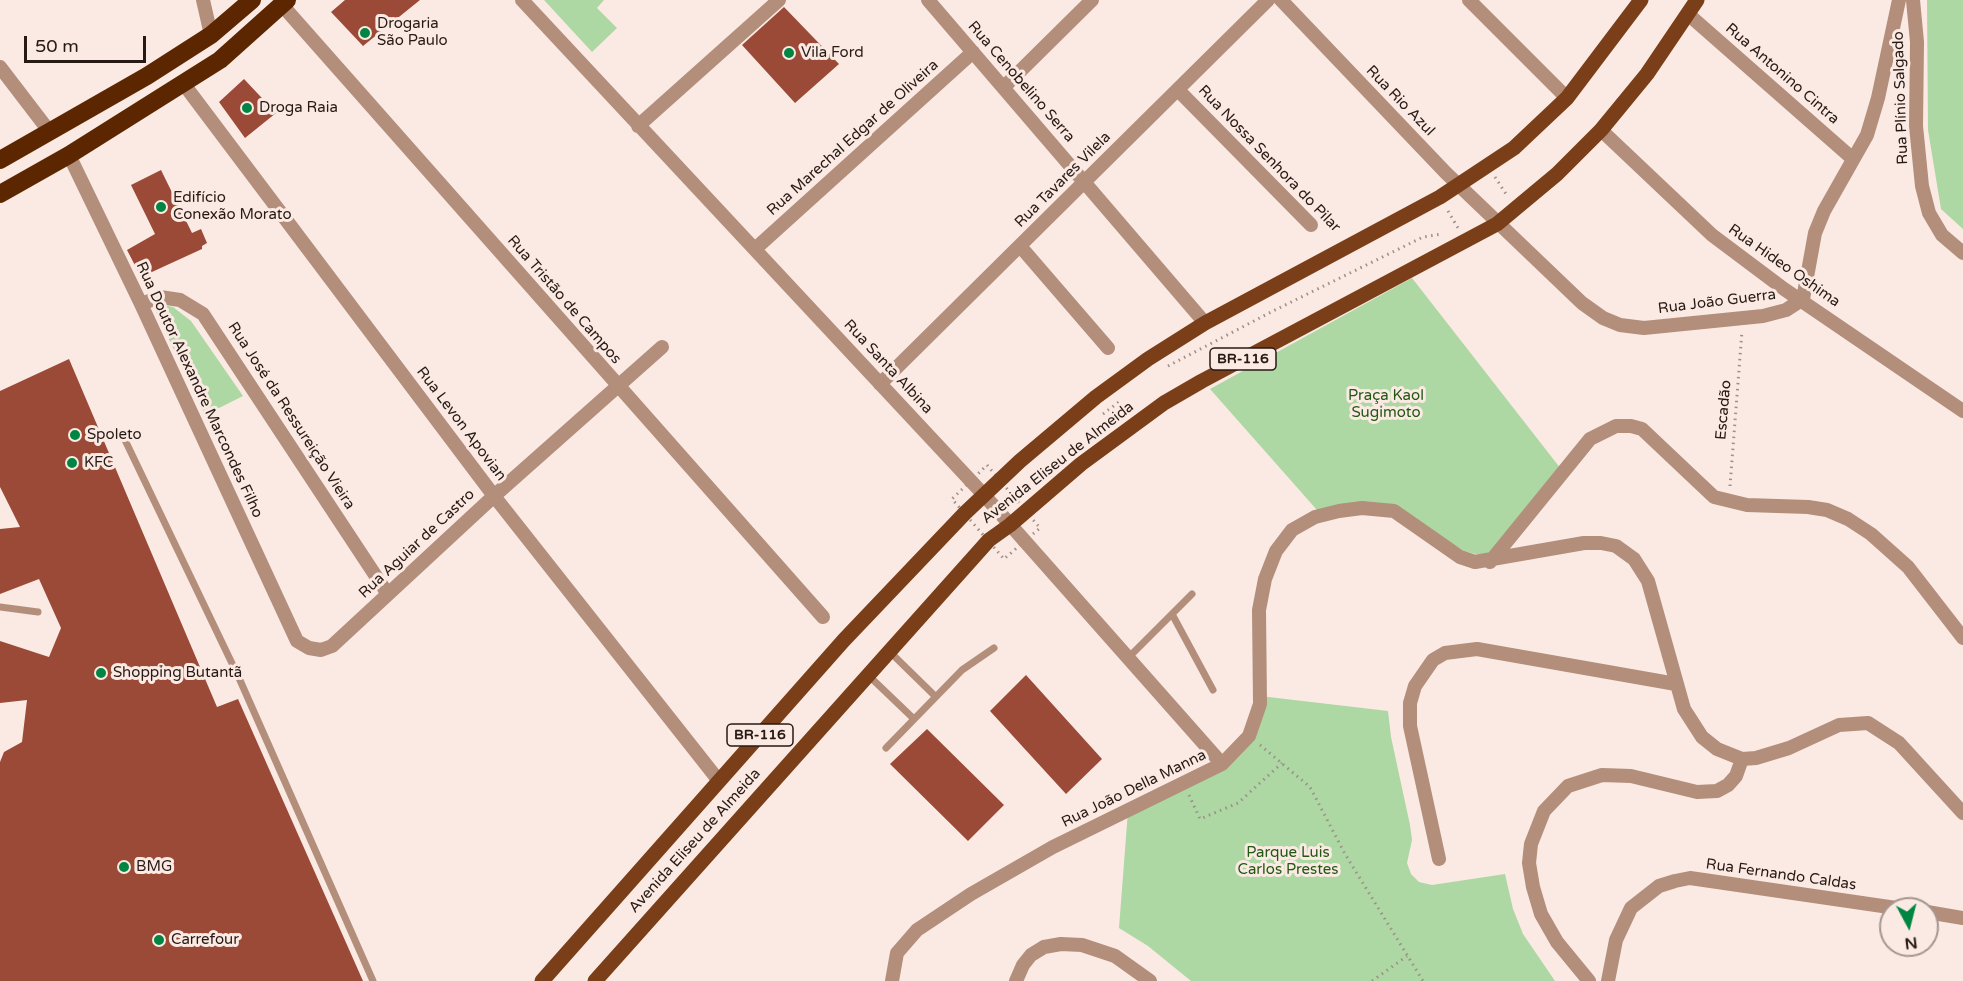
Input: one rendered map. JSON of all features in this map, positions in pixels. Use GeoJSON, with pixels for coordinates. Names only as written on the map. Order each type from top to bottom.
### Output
{"type":"FeatureCollection","features":[{"type":"Feature","properties":{"kind":"highway"},"geometry":{"type":"LineString","coordinates":[[0,160],[147,76],[211,35],[252,0]]}},
{"type":"Feature","properties":{"kind":"highway"},"geometry":{"type":"LineString","coordinates":[[0,194],[69,155],[220,60],[284,2]]}},
{"type":"Feature","properties":{"kind":"main road","name":"Avenida Eliseu de Almeida"},"geometry":{"type":"LineString","coordinates":[[542,981],[844,640],[984,495],[1095,397],[1205,323],[1440,197],[1514,148],[1567,98],[1641,0]]}},
{"type":"Feature","properties":{"kind":"main road","name":"Avenida Eliseu de Almeida"},"geometry":{"type":"LineString","coordinates":[[595,981],[989,540],[1010,525],[1081,464],[1164,403],[1497,224],[1557,174],[1601,130],[1647,74],[1697,0]]}},
{"type":"Feature","properties":{"kind":"street"},"geometry":{"type":"LineString","coordinates":[[203,0],[211,35]]}},
{"type":"Feature","properties":{"kind":"street","name":"Rua Santa Albina"},"geometry":{"type":"LineString","coordinates":[[523,0],[984,495],[1222,764]]}},
{"type":"Feature","properties":{"kind":"street"},"geometry":{"type":"LineString","coordinates":[[639,126],[779,0]]}},
{"type":"Feature","properties":{"kind":"street","name":"Rua Cenobelino Serra"},"geometry":{"type":"LineString","coordinates":[[928,0],[1205,323]]}},
{"type":"Feature","properties":{"kind":"street"},"geometry":{"type":"LineString","coordinates":[[1004,87],[1092,0]]}},
{"type":"Feature","properties":{"kind":"street","name":"Rua Tavares Vilela"},"geometry":{"type":"LineString","coordinates":[[880,384],[1268,0]]}},
{"type":"Feature","properties":{"kind":"street","name":"Rua Rio Azul"},"geometry":{"type":"LineString","coordinates":[[1281,0],[1497,224]]}},
{"type":"Feature","properties":{"kind":"street"},"geometry":{"type":"LineString","coordinates":[[1469,0],[1567,98]]}},
{"type":"Feature","properties":{"kind":"street"},"geometry":{"type":"LineString","coordinates":[[1803,299],[1815,233],[1835,187],[1867,135],[1878,98],[1899,0]]}},
{"type":"Feature","properties":{"kind":"street","name":"Rua Plínio Salgado"},"geometry":{"type":"LineString","coordinates":[[1913,0],[1917,42],[1916,126],[1922,186],[1929,213],[1942,235],[1963,253]]}},
{"type":"Feature","properties":{"kind":"street","name":"Rua Tristão de Campos"},"geometry":{"type":"LineString","coordinates":[[284,2],[618,386],[824,616]]}},
{"type":"Feature","properties":{"kind":"street","name":"Rua Antonino Cintra"},"geometry":{"type":"LineString","coordinates":[[1689,15],[1853,159]]}},
{"type":"Feature","properties":{"kind":"street","name":"Rua Marechal Edgar de Oliveira"},"geometry":{"type":"LineString","coordinates":[[755,249],[973,52]]}},
{"type":"Feature","properties":{"kind":"street"},"geometry":{"type":"LineString","coordinates":[[0,67],[49,131]]}},
{"type":"Feature","properties":{"kind":"street","name":"Rua Levon Apovian"},"geometry":{"type":"LineString","coordinates":[[183,83],[494,496],[718,781]]}},
{"type":"Feature","properties":{"kind":"street","name":"Rua Nossa Senhora do Pilar"},"geometry":{"type":"LineString","coordinates":[[1178,90],[1311,225]]}},
{"type":"Feature","properties":{"kind":"street","name":"Rua Hideo Oshima"},"geometry":{"type":"LineString","coordinates":[[1601,130],[1712,235],[1963,411]]}},
{"type":"Feature","properties":{"kind":"street","name":"Rua Doutor Alexandre Marcondes Filho"},"geometry":{"type":"LineString","coordinates":[[69,155],[141,304],[297,641]]}},
{"type":"Feature","properties":{"kind":"street","name":"Rua João Guerra"},"geometry":{"type":"LineString","coordinates":[[1497,224],[1582,303],[1603,318],[1620,325],[1644,328],[1743,318],[1786,310],[1803,299]]}},
{"type":"Feature","properties":{"kind":"street"},"geometry":{"type":"LineString","coordinates":[[1020,246],[1108,348]]}},
{"type":"Feature","properties":{"kind":"street","name":"Rua José da Ressureição Vieira"},"geometry":{"type":"LineString","coordinates":[[141,304],[160,297],[170,298],[180,300],[203,314],[387,593]]}},
{"type":"Feature","properties":{"kind":"street","name":"Rua Aguiar de Castro"},"geometry":{"type":"LineString","coordinates":[[297,641],[309,648],[321,650],[332,646],[494,496],[662,347]]}},
{"type":"Feature","properties":{"kind":"street"},"geometry":{"type":"LineString","coordinates":[[1490,562],[1590,439],[1616,426],[1642,429],[1714,497],[1728,502],[1809,507],[1827,510],[1848,519],[1871,534],[1908,567],[1963,638]]}},
{"type":"Feature","properties":{"kind":"street","name":"Rua João Della Manna"},"geometry":{"type":"LineString","coordinates":[[892,981],[897,953],[917,930],[971,894],[1053,847],[1222,764],[1249,736],[1260,704],[1259,610],[1265,579],[1276,551],[1292,530],[1315,517],[1339,511],[1380,509],[1394,511],[1460,557],[1475,562],[1490,562],[1584,543],[1616,546],[1634,559],[1648,581],[1684,709],[1702,737],[1717,749],[1742,759]]}},
{"type":"Feature","properties":{"kind":"street"},"geometry":{"type":"LineString","coordinates":[[1439,859],[1410,726],[1410,703],[1415,686],[1433,660],[1445,652],[1477,649],[1676,684]]}},
{"type":"Feature","properties":{"kind":"street"},"geometry":{"type":"LineString","coordinates":[[1588,981],[1557,942],[1541,914],[1529,863],[1535,828],[1544,811],[1568,786],[1602,775],[1631,776],[1697,792],[1717,791],[1737,776],[1742,759],[1756,758],[1780,751],[1839,725],[1868,723],[1899,743],[1963,813]]}},
{"type":"Feature","properties":{"kind":"street","name":"Rua Fernando Caldas"},"geometry":{"type":"LineString","coordinates":[[1608,981],[1616,940],[1632,908],[1659,886],[1675,881],[1690,878],[1879,906]]}},
{"type":"Feature","properties":{"kind":"street"},"geometry":{"type":"LineString","coordinates":[[1939,914],[1963,918]]}},
{"type":"Feature","properties":{"kind":"street"},"geometry":{"type":"LineString","coordinates":[[1016,981],[1023,965],[1031,955],[1044,947],[1061,944],[1082,945],[1115,956],[1150,981]]}},
{"type":"Feature","properties":{"kind":"lane"},"geometry":{"type":"LineString","coordinates":[[125,440],[239,678],[372,981]]}},
{"type":"Feature","properties":{"kind":"lane"},"geometry":{"type":"LineString","coordinates":[[1128,658],[1192,594]]}},
{"type":"Feature","properties":{"kind":"lane"},"geometry":{"type":"LineString","coordinates":[[0,607],[38,612]]}},
{"type":"Feature","properties":{"kind":"lane"},"geometry":{"type":"LineString","coordinates":[[1172,614],[1213,690]]}},
{"type":"Feature","properties":{"kind":"lane"},"geometry":{"type":"LineString","coordinates":[[886,748],[962,670],[994,648]]}},
{"type":"Feature","properties":{"kind":"lane"},"geometry":{"type":"LineString","coordinates":[[889,651],[935,696]]}},
{"type":"Feature","properties":{"kind":"lane"},"geometry":{"type":"LineString","coordinates":[[868,675],[915,719]]}},
{"type":"Feature","properties":{"kind":"path","name":"Escadão"},"geometry":{"type":"LineString","coordinates":[[1728,502],[1743,318]]}},
{"type":"Feature","properties":{"kind":"path"},"geometry":{"type":"LineString","coordinates":[[1249,736],[1310,787],[1345,854],[1423,981]]}},
{"type":"Feature","properties":{"kind":"path"},"geometry":{"type":"LineString","coordinates":[[1184,784],[1200,819],[1238,803],[1282,763]]}},
{"type":"Feature","properties":{"kind":"path"},"geometry":{"type":"LineString","coordinates":[[1372,981],[1407,955]]}},
{"type":"Feature","properties":{"kind":"green space"},"geometry":{"type":"Polygon","coordinates":[[[544,0],[604,0],[597,8],[617,28],[592,52],[544,0]]]}},
{"type":"Feature","properties":{"kind":"green space"},"geometry":{"type":"Polygon","coordinates":[[[1927,0],[1963,0],[1963,229],[1941,209],[1928,130],[1927,0]]]}},
{"type":"Feature","properties":{"kind":"green space","name":"Praça Kaol Sugimoto"},"geometry":{"type":"Polygon","coordinates":[[[1412,278],[1561,469],[1490,558],[1464,551],[1388,504],[1317,510],[1210,389],[1412,278]]]}},
{"type":"Feature","properties":{"kind":"green space"},"geometry":{"type":"Polygon","coordinates":[[[164,305],[173,307],[191,321],[243,396],[205,415],[155,310],[164,305]]]}},
{"type":"Feature","properties":{"kind":"green space","name":"Parque Luis Carlos Prestes"},"geometry":{"type":"Polygon","coordinates":[[[1260,696],[1388,711],[1391,737],[1410,825],[1412,840],[1407,863],[1411,874],[1419,882],[1432,885],[1505,874],[1513,909],[1523,934],[1555,981],[1191,981],[1148,946],[1119,928],[1128,811],[1187,783],[1249,736],[1260,696]]]}},
{"type":"Feature","properties":{"kind":"building","name":"Drogaria São Paulo"},"geometry":{"type":"Polygon","coordinates":[[[345,0],[420,0],[363,46],[331,12],[345,0]]]}},
{"type":"Feature","properties":{"kind":"building","name":"Vila Ford"},"geometry":{"type":"Polygon","coordinates":[[[784,7],[839,64],[795,103],[742,45],[784,7]]]}},
{"type":"Feature","properties":{"kind":"building","name":"Droga Raia"},"geometry":{"type":"Polygon","coordinates":[[[244,79],[276,113],[245,138],[219,102],[244,79]]]}},
{"type":"Feature","properties":{"kind":"building","name":"Edifício Conexão Morato"},"geometry":{"type":"Polygon","coordinates":[[[161,170],[192,233],[201,229],[207,243],[202,246],[202,249],[141,277],[127,250],[155,234],[131,185],[161,170]]]}},
{"type":"Feature","properties":{"kind":"building","name":"Shopping Butantã"},"geometry":{"type":"Polygon","coordinates":[[[69,359],[217,707],[238,699],[363,981],[0,981],[0,762],[4,752],[22,742],[27,700],[0,703],[0,641],[49,657],[61,628],[39,579],[0,594],[0,529],[20,527],[0,487],[0,391],[69,359]]]}},
{"type":"Feature","properties":{"kind":"building"},"geometry":{"type":"Polygon","coordinates":[[[1026,675],[1102,759],[1066,794],[990,711],[1026,675]]]}},
{"type":"Feature","properties":{"kind":"building"},"geometry":{"type":"Polygon","coordinates":[[[927,729],[1004,805],[968,841],[890,764],[927,729]]]}},
{"type":"Feature","properties":{"kind":"place","name":"Drogaria São Paulo"},"geometry":{"type":"Point","coordinates":[365,33]}},
{"type":"Feature","properties":{"kind":"place","name":"Vila Ford"},"geometry":{"type":"Point","coordinates":[789,53]}},
{"type":"Feature","properties":{"kind":"place","name":"Droga Raia"},"geometry":{"type":"Point","coordinates":[247,108]}},
{"type":"Feature","properties":{"kind":"place","name":"Edifício Conexão Morato"},"geometry":{"type":"Point","coordinates":[161,207]}},
{"type":"Feature","properties":{"kind":"place","name":"Spoleto"},"geometry":{"type":"Point","coordinates":[75,435]}},
{"type":"Feature","properties":{"kind":"place","name":"KFC"},"geometry":{"type":"Point","coordinates":[72,463]}},
{"type":"Feature","properties":{"kind":"place","name":"Shopping Butantã"},"geometry":{"type":"Point","coordinates":[101,673]}},
{"type":"Feature","properties":{"kind":"place","name":"BMG"},"geometry":{"type":"Point","coordinates":[124,867]}},
{"type":"Feature","properties":{"kind":"place","name":"Carrefour"},"geometry":{"type":"Point","coordinates":[159,940]}}]}
